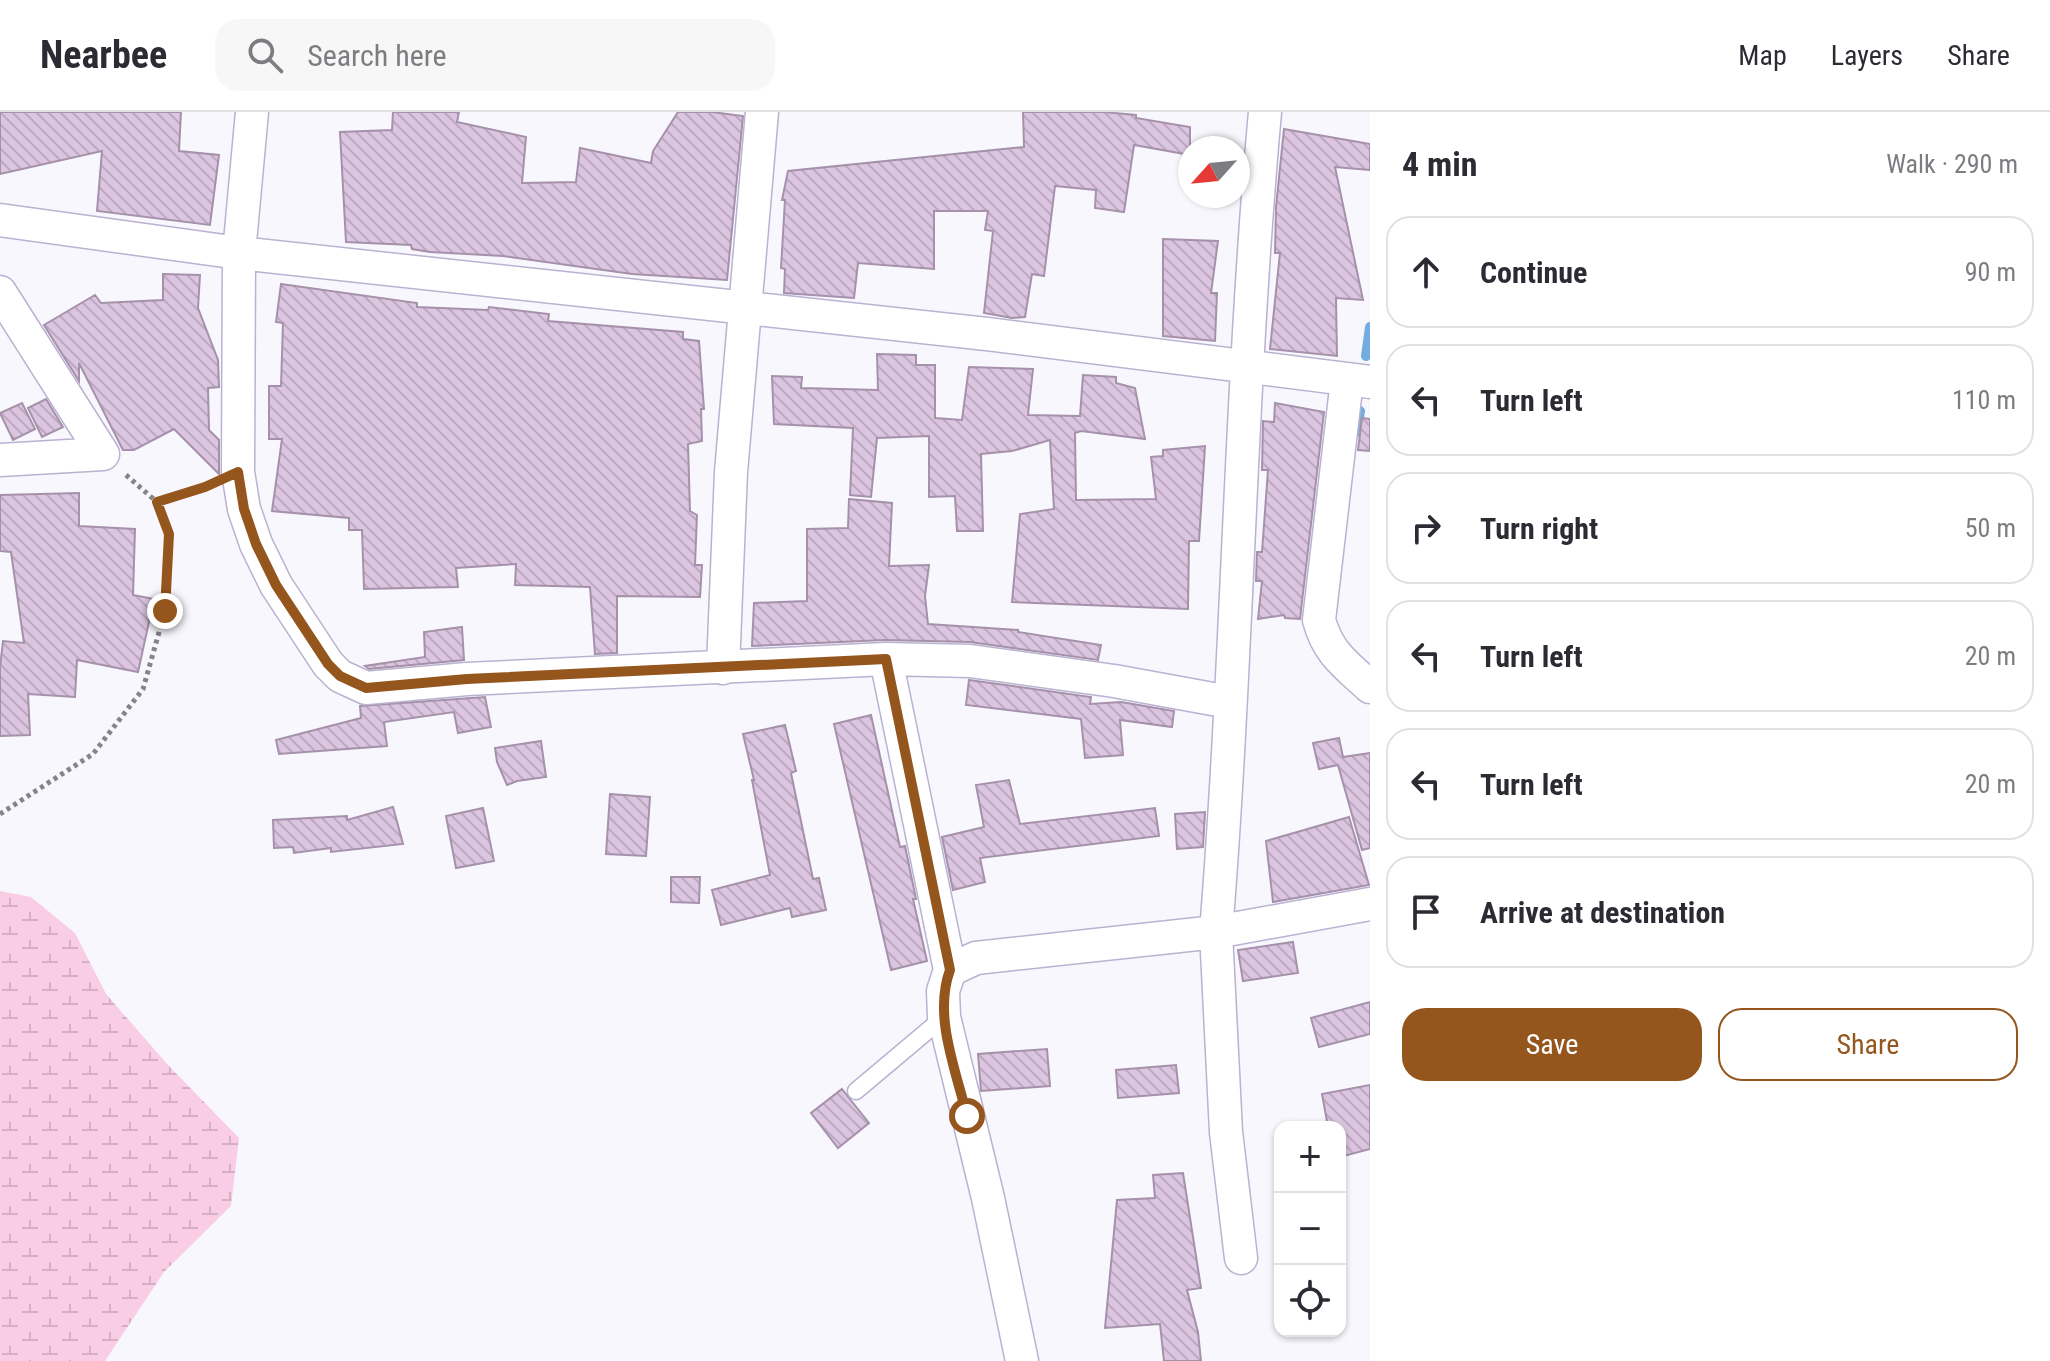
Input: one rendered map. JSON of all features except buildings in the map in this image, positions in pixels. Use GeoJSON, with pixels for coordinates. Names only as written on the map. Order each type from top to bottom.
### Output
{"type":"FeatureCollection","features":[{"type":"Feature","properties":{"kind":"street"},"geometry":{"type":"LineString","coordinates":[[252,112],[239,253],[238,472],[244,509],[256,544],[276,585],[328,664],[352,683],[366,688],[467,679],[886,659],[970,661],[1114,681],[1229,702]]}},
{"type":"Feature","properties":{"kind":"street"},"geometry":{"type":"LineString","coordinates":[[723,668],[731,472],[762,112]]}},
{"type":"Feature","properties":{"kind":"street"},"geometry":{"type":"LineString","coordinates":[[1241,1258],[1226,1132],[1216,932],[1241,517],[1254,232],[1265,112]]}},
{"type":"Feature","properties":{"kind":"street"},"geometry":{"type":"LineString","coordinates":[[0,220],[239,253],[987,334],[1358,381],[1319,620],[1332,652],[1370,687]]}},
{"type":"Feature","properties":{"kind":"street"},"geometry":{"type":"LineString","coordinates":[[0,292],[103,454],[0,460]]}},
{"type":"Feature","properties":{"kind":"street"},"geometry":{"type":"LineString","coordinates":[[886,659],[950,970],[943,991],[944,1017],[988,1198],[1022,1361]]}},
{"type":"Feature","properties":{"kind":"street"},"geometry":{"type":"LineString","coordinates":[[950,970],[963,962],[996,955],[1216,932],[1370,904]]}},
{"type":"Feature","properties":{"kind":"lane"},"geometry":{"type":"LineString","coordinates":[[856,1091],[944,1017]]}},
{"type":"Feature","properties":{"kind":"path"},"geometry":{"type":"LineString","coordinates":[[0,814],[93,754],[143,689],[165,611],[169,534],[157,502],[103,454]]}},
{"type":"Feature","properties":{"kind":"path"},"geometry":{"type":"LineString","coordinates":[[157,502],[205,487],[238,472]]}},
{"type":"Feature","properties":{"kind":"green space"},"geometry":{"type":"Polygon","coordinates":[[[0,891],[31,897],[75,933],[106,994],[168,1065],[239,1138],[231,1206],[164,1272],[105,1361],[0,1361],[0,891]]]}},
{"type":"Feature","properties":{"kind":"waterway"},"geometry":{"type":"LineString","coordinates":[[1366,356],[1370,327]]}},
{"type":"Feature","properties":{"kind":"waterway"},"geometry":{"type":"LineString","coordinates":[[1357,432],[1360,411]]}},
{"type":"Feature","properties":{"kind":"route"},"geometry":{"type":"LineString","coordinates":[[165,611],[169,534],[157,502],[205,487],[238,472],[244,509],[256,544],[276,585],[328,664],[340,676],[366,688],[467,679],[886,659],[950,970],[943,991],[944,1017],[967,1116]]}}]}
